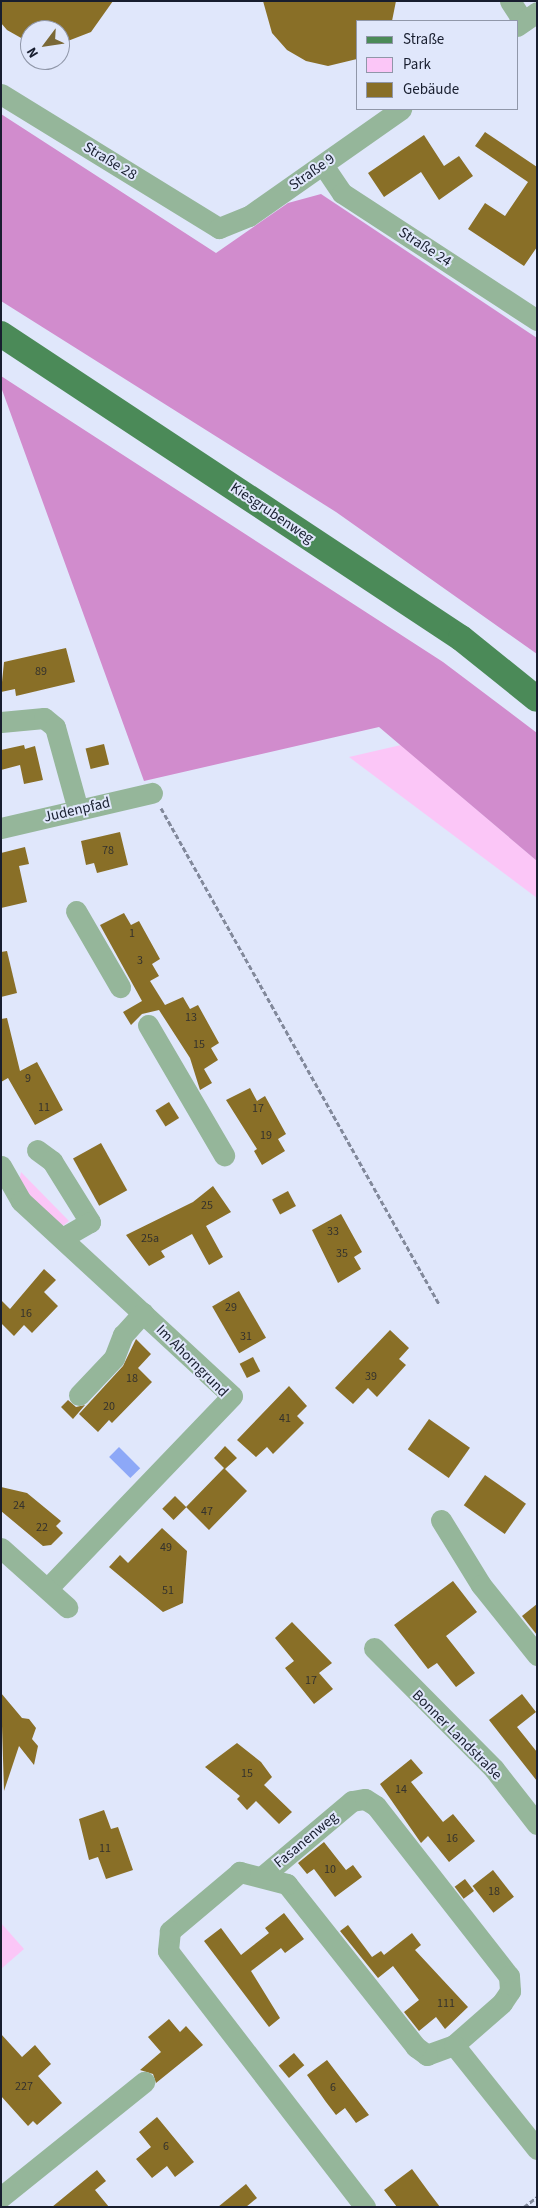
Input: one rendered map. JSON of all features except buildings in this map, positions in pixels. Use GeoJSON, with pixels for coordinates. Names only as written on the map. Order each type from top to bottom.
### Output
{"type":"FeatureCollection","features":[{"type":"Feature","properties":{"kind":"main road","name":"Kiesgrubenweg"},"geometry":{"type":"LineString","coordinates":[[1,334],[461,638],[537,699]]}},
{"type":"Feature","properties":{"kind":"street"},"geometry":{"type":"LineString","coordinates":[[510,1],[526,19]]}},
{"type":"Feature","properties":{"kind":"street","name":"Straße 28"},"geometry":{"type":"LineString","coordinates":[[1,94],[219,228]]}},
{"type":"Feature","properties":{"kind":"street","name":"Straße 9"},"geometry":{"type":"LineString","coordinates":[[219,228],[248,216],[400,110]]}},
{"type":"Feature","properties":{"kind":"street","name":"Straße 24"},"geometry":{"type":"LineString","coordinates":[[323,165],[342,194],[537,320]]}},
{"type":"Feature","properties":{"kind":"street"},"geometry":{"type":"LineString","coordinates":[[1,722],[44,718],[54,727],[78,810]]}},
{"type":"Feature","properties":{"kind":"street","name":"Judenpfad"},"geometry":{"type":"LineString","coordinates":[[1,828],[152,792]]}},
{"type":"Feature","properties":{"kind":"street"},"geometry":{"type":"LineString","coordinates":[[76,911],[120,987]]}},
{"type":"Feature","properties":{"kind":"street"},"geometry":{"type":"LineString","coordinates":[[148,1025],[224,1155]]}},
{"type":"Feature","properties":{"kind":"street"},"geometry":{"type":"LineString","coordinates":[[37,1150],[52,1161],[90,1222],[62,1238]]}},
{"type":"Feature","properties":{"kind":"street","name":"Im Ahorngrund"},"geometry":{"type":"LineString","coordinates":[[4,1178],[21,1200],[232,1396],[47,1589]]}},
{"type":"Feature","properties":{"kind":"street"},"geometry":{"type":"LineString","coordinates":[[79,1395],[114,1358],[122,1335],[143,1313]]}},
{"type":"Feature","properties":{"kind":"street"},"geometry":{"type":"LineString","coordinates":[[441,1520],[481,1585],[537,1655]]}},
{"type":"Feature","properties":{"kind":"street"},"geometry":{"type":"LineString","coordinates":[[1,1548],[67,1607]]}},
{"type":"Feature","properties":{"kind":"street","name":"Bonner Landstraße"},"geometry":{"type":"LineString","coordinates":[[374,1648],[494,1770],[537,1824]]}},
{"type":"Feature","properties":{"kind":"street","name":"Fasanenweg"},"geometry":{"type":"LineString","coordinates":[[264,1875],[352,1801],[365,1799],[376,1806],[509,1976],[510,1991],[502,2003],[454,2045],[432,2055],[416,2047],[287,1884],[264,1875],[240,1872],[170,1931],[168,1951],[365,2207]]}},
{"type":"Feature","properties":{"kind":"street"},"geometry":{"type":"LineString","coordinates":[[454,2045],[537,2149]]}},
{"type":"Feature","properties":{"kind":"street"},"geometry":{"type":"LineString","coordinates":[[1,2197],[144,2082]]}},
{"type":"Feature","properties":{"kind":"path"},"geometry":{"type":"LineString","coordinates":[[152,792],[439,1304]]}},
{"type":"Feature","properties":{"kind":"path"},"geometry":{"type":"LineString","coordinates":[[524,2207],[537,2197]]}},
{"type":"Feature","properties":{"kind":"green space"},"geometry":{"type":"Polygon","coordinates":[[[401,745],[537,861],[537,898],[349,757],[401,745]]]}},
{"type":"Feature","properties":{"kind":"green space"},"geometry":{"type":"Polygon","coordinates":[[[21,1172],[69,1221],[59,1229],[19,1183],[21,1172]]]}},
{"type":"Feature","properties":{"kind":"green space"},"geometry":{"type":"Polygon","coordinates":[[[1,1923],[24,1949],[1,1969],[1,1923]]]}},
{"type":"Feature","properties":{"kind":"shaded area"},"geometry":{"type":"Polygon","coordinates":[[[1,114],[216,253],[288,203],[321,194],[537,338],[537,654],[336,512],[1,301],[1,114]]]}},
{"type":"Feature","properties":{"kind":"shaded area"},"geometry":{"type":"Polygon","coordinates":[[[1,376],[443,662],[537,733],[537,861],[379,727],[144,781],[1,387],[1,376]]]}},
{"type":"Feature","properties":{"kind":"water"},"geometry":{"type":"Polygon","coordinates":[[[119,1447],[140,1468],[130,1478],[109,1457],[119,1447]]]}}]}
